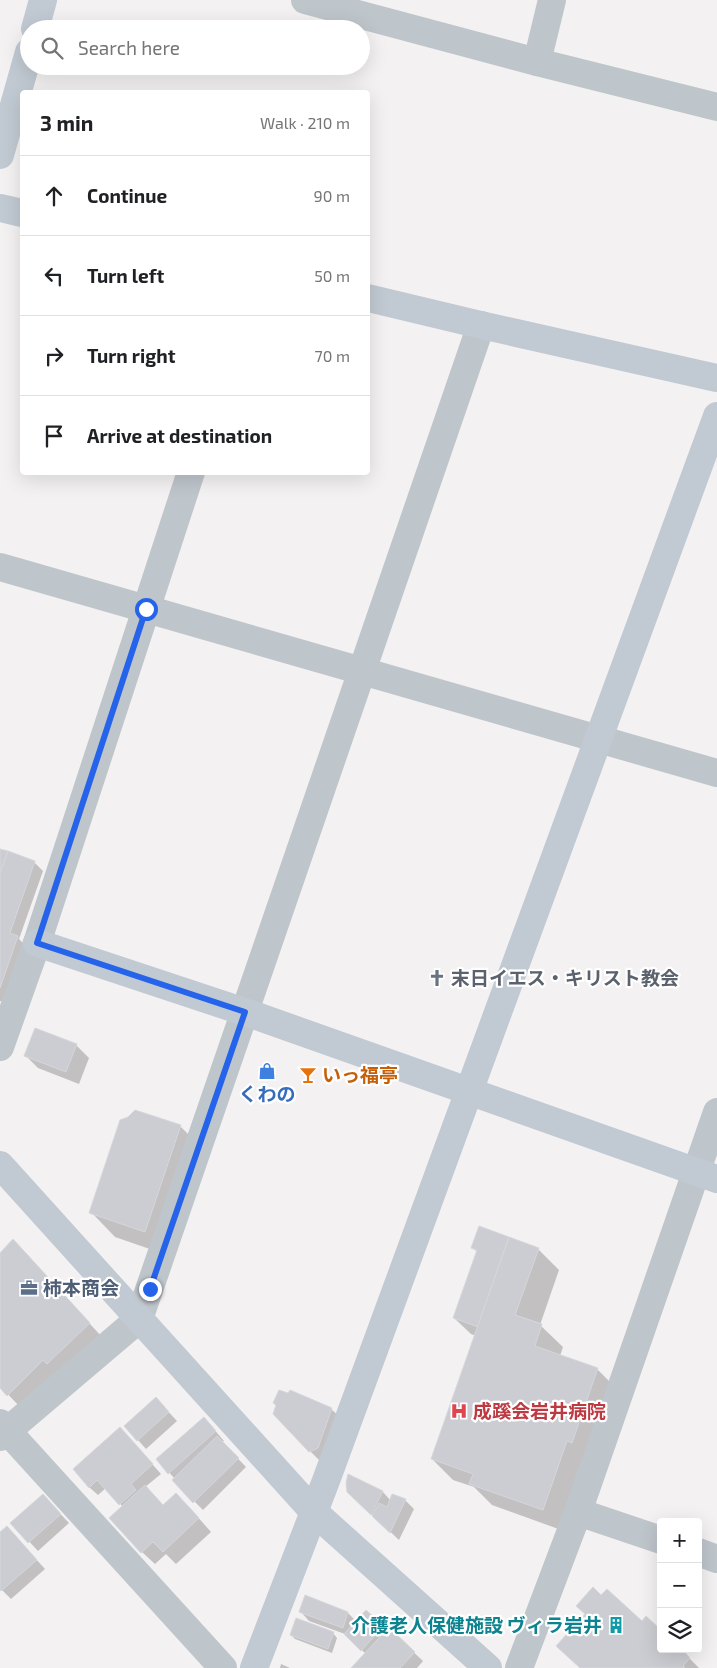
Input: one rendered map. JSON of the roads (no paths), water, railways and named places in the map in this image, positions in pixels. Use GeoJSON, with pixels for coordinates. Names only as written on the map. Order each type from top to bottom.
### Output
{"type":"FeatureCollection","features":[{"type":"Feature","properties":{"kind":"street"},"geometry":{"type":"LineString","coordinates":[[37,20],[43,0]]}},
{"type":"Feature","properties":{"kind":"street"},"geometry":{"type":"LineString","coordinates":[[305,0],[537,62],[717,107]]}},
{"type":"Feature","properties":{"kind":"street"},"geometry":{"type":"LineString","coordinates":[[537,62],[552,0]]}},
{"type":"Feature","properties":{"kind":"street"},"geometry":{"type":"LineString","coordinates":[[0,155],[23,75]]}},
{"type":"Feature","properties":{"kind":"street"},"geometry":{"type":"LineString","coordinates":[[0,208],[20,213]]}},
{"type":"Feature","properties":{"kind":"street"},"geometry":{"type":"LineString","coordinates":[[370,298],[717,378]]}},
{"type":"Feature","properties":{"kind":"street"},"geometry":{"type":"LineString","coordinates":[[223,1668],[2,1430],[139,1319],[481,325]]}},
{"type":"Feature","properties":{"kind":"street"},"geometry":{"type":"LineString","coordinates":[[254,1668],[314,1512],[717,416]]}},
{"type":"Feature","properties":{"kind":"street"},"geometry":{"type":"LineString","coordinates":[[0,1047],[37,943],[190,475]]}},
{"type":"Feature","properties":{"kind":"street"},"geometry":{"type":"LineString","coordinates":[[0,567],[717,773]]}},
{"type":"Feature","properties":{"kind":"street"},"geometry":{"type":"LineString","coordinates":[[37,943],[245,1012],[707,1176]]}},
{"type":"Feature","properties":{"kind":"street"},"geometry":{"type":"LineString","coordinates":[[519,1668],[707,1176],[717,1112]]}},
{"type":"Feature","properties":{"kind":"street"},"geometry":{"type":"LineString","coordinates":[[0,1165],[314,1512],[488,1668]]}},
{"type":"Feature","properties":{"kind":"street"},"geometry":{"type":"LineString","coordinates":[[578,1512],[657,1539]]}},
{"type":"Feature","properties":{"kind":"street"},"geometry":{"type":"LineString","coordinates":[[702,1553],[717,1559]]}},
{"type":"Feature","properties":{"kind":"place","name":"末日イエス・キリスト教会"},"geometry":{"type":"Point","coordinates":[437,978]}},
{"type":"Feature","properties":{"kind":"place","name":"くわの"},"geometry":{"type":"Point","coordinates":[267,1071]}},
{"type":"Feature","properties":{"kind":"place","name":"いっ福亭"},"geometry":{"type":"Point","coordinates":[308,1075]}},
{"type":"Feature","properties":{"kind":"place","name":"柿本商会"},"geometry":{"type":"Point","coordinates":[29,1288]}},
{"type":"Feature","properties":{"kind":"place","name":"成蹊会岩井病院"},"geometry":{"type":"Point","coordinates":[459,1411]}},
{"type":"Feature","properties":{"kind":"place","name":"介護老人保健施設 ヴィラ岩井"},"geometry":{"type":"Point","coordinates":[616,1625]}}]}
